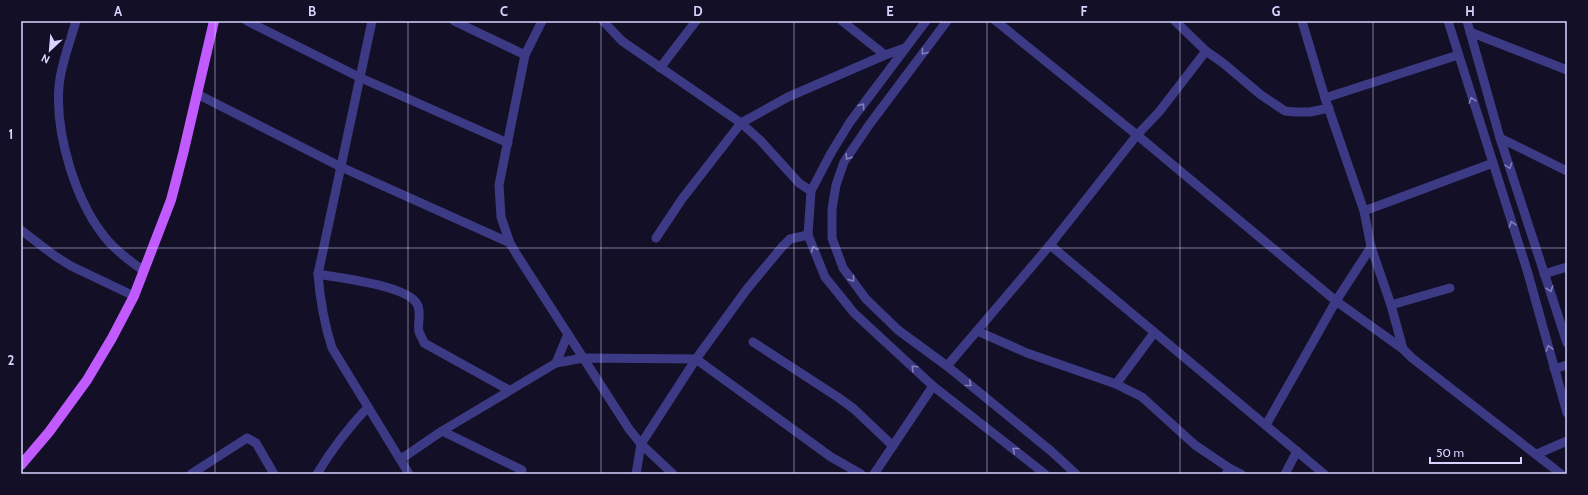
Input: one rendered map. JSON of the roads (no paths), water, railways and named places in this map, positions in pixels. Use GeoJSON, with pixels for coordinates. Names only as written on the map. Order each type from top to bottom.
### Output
{"type":"FeatureCollection","features":[{"type":"Feature","properties":{"kind":"main road"},"geometry":{"type":"LineString","coordinates":[[21,465],[49,432],[87,380],[112,338],[134,296],[171,200],[214,21]]}},
{"type":"Feature","properties":{"kind":"street"},"geometry":{"type":"LineString","coordinates":[[76,21],[59,85],[60,122],[66,153],[75,182],[88,210],[108,241],[124,257],[144,271]]}},
{"type":"Feature","properties":{"kind":"street"},"geometry":{"type":"LineString","coordinates":[[247,21],[361,78],[508,143]]}},
{"type":"Feature","properties":{"kind":"street"},"geometry":{"type":"LineString","coordinates":[[372,21],[318,274],[320,301],[325,327],[332,348],[409,474]]}},
{"type":"Feature","properties":{"kind":"street"},"geometry":{"type":"LineString","coordinates":[[454,21],[524,55]]}},
{"type":"Feature","properties":{"kind":"street"},"geometry":{"type":"LineString","coordinates":[[542,21],[524,55],[499,186],[501,217],[510,243],[517,255],[629,429],[641,444],[673,474]]}},
{"type":"Feature","properties":{"kind":"street"},"geometry":{"type":"LineString","coordinates":[[603,21],[622,41],[741,123],[760,140],[799,183],[811,191]]}},
{"type":"Feature","properties":{"kind":"street"},"geometry":{"type":"LineString","coordinates":[[660,68],[696,21]]}},
{"type":"Feature","properties":{"kind":"street"},"geometry":{"type":"LineString","coordinates":[[842,21],[885,55]]}},
{"type":"Feature","properties":{"kind":"street"},"geometry":{"type":"LineString","coordinates":[[926,21],[846,128],[831,153],[811,191],[808,235],[825,277],[854,313],[933,386],[1045,474]]}},
{"type":"Feature","properties":{"kind":"street"},"geometry":{"type":"LineString","coordinates":[[948,21],[869,125],[844,162],[836,186],[832,216],[832,238],[844,268],[866,299],[898,330],[947,366],[1051,451],[1076,474]]}},
{"type":"Feature","properties":{"kind":"street"},"geometry":{"type":"LineString","coordinates":[[996,21],[1137,135],[1336,302],[1403,349],[1412,358],[1561,474]]}},
{"type":"Feature","properties":{"kind":"street"},"geometry":{"type":"LineString","coordinates":[[1175,21],[1206,51],[1223,63],[1261,95],[1285,111],[1310,112],[1329,108]]}},
{"type":"Feature","properties":{"kind":"street"},"geometry":{"type":"LineString","coordinates":[[1302,21],[1325,98],[1364,211],[1371,247],[1391,305],[1403,349]]}},
{"type":"Feature","properties":{"kind":"street"},"geometry":{"type":"LineString","coordinates":[[1448,21],[1527,270],[1567,413]]}},
{"type":"Feature","properties":{"kind":"street"},"geometry":{"type":"LineString","coordinates":[[1467,21],[1500,138],[1567,343]]}},
{"type":"Feature","properties":{"kind":"street"},"geometry":{"type":"LineString","coordinates":[[1470,32],[1567,70]]}},
{"type":"Feature","properties":{"kind":"street"},"geometry":{"type":"LineString","coordinates":[[656,238],[682,199],[741,123],[788,97],[885,55],[905,48]]}},
{"type":"Feature","properties":{"kind":"street"},"geometry":{"type":"LineString","coordinates":[[947,366],[1050,245],[1137,135],[1159,112],[1206,51]]}},
{"type":"Feature","properties":{"kind":"street"},"geometry":{"type":"LineString","coordinates":[[1325,98],[1458,55]]}},
{"type":"Feature","properties":{"kind":"street"},"geometry":{"type":"LineString","coordinates":[[197,94],[341,167],[510,243]]}},
{"type":"Feature","properties":{"kind":"street"},"geometry":{"type":"LineString","coordinates":[[1500,138],[1567,170]]}},
{"type":"Feature","properties":{"kind":"street"},"geometry":{"type":"LineString","coordinates":[[1364,211],[1493,163]]}},
{"type":"Feature","properties":{"kind":"street"},"geometry":{"type":"LineString","coordinates":[[21,230],[55,256],[72,266],[134,296]]}},
{"type":"Feature","properties":{"kind":"street"},"geometry":{"type":"LineString","coordinates":[[636,474],[641,444],[696,360],[747,289],[790,239],[808,235]]}},
{"type":"Feature","properties":{"kind":"street"},"geometry":{"type":"LineString","coordinates":[[1050,245],[1324,474]]}},
{"type":"Feature","properties":{"kind":"street"},"geometry":{"type":"LineString","coordinates":[[1266,425],[1336,302],[1371,247]]}},
{"type":"Feature","properties":{"kind":"street"},"geometry":{"type":"LineString","coordinates":[[1544,274],[1567,267]]}},
{"type":"Feature","properties":{"kind":"street"},"geometry":{"type":"LineString","coordinates":[[318,274],[377,284],[392,289],[414,300],[419,310],[419,332],[424,343],[509,390]]}},
{"type":"Feature","properties":{"kind":"street"},"geometry":{"type":"LineString","coordinates":[[1391,305],[1450,288]]}},
{"type":"Feature","properties":{"kind":"street"},"geometry":{"type":"LineString","coordinates":[[977,331],[1027,353],[1116,384],[1142,397],[1195,445],[1227,471],[1241,474]]}},
{"type":"Feature","properties":{"kind":"street"},"geometry":{"type":"LineString","coordinates":[[1116,384],[1154,333]]}},
{"type":"Feature","properties":{"kind":"street"},"geometry":{"type":"LineString","coordinates":[[556,363],[568,334]]}},
{"type":"Feature","properties":{"kind":"street"},"geometry":{"type":"LineString","coordinates":[[753,342],[854,409],[892,446]]}},
{"type":"Feature","properties":{"kind":"street"},"geometry":{"type":"LineString","coordinates":[[400,459],[442,431],[556,363],[583,358],[696,360],[831,457],[861,474]]}},
{"type":"Feature","properties":{"kind":"street"},"geometry":{"type":"LineString","coordinates":[[1554,369],[1567,365]]}},
{"type":"Feature","properties":{"kind":"street"},"geometry":{"type":"LineString","coordinates":[[874,474],[933,386]]}},
{"type":"Feature","properties":{"kind":"street"},"geometry":{"type":"LineString","coordinates":[[317,474],[341,437],[351,424],[368,407]]}},
{"type":"Feature","properties":{"kind":"street"},"geometry":{"type":"LineString","coordinates":[[442,431],[522,470]]}},
{"type":"Feature","properties":{"kind":"street"},"geometry":{"type":"LineString","coordinates":[[191,474],[247,438],[252,439],[256,443],[274,474]]}},
{"type":"Feature","properties":{"kind":"street"},"geometry":{"type":"LineString","coordinates":[[1536,454],[1567,441]]}},
{"type":"Feature","properties":{"kind":"street"},"geometry":{"type":"LineString","coordinates":[[1285,474],[1297,451]]}}]}
